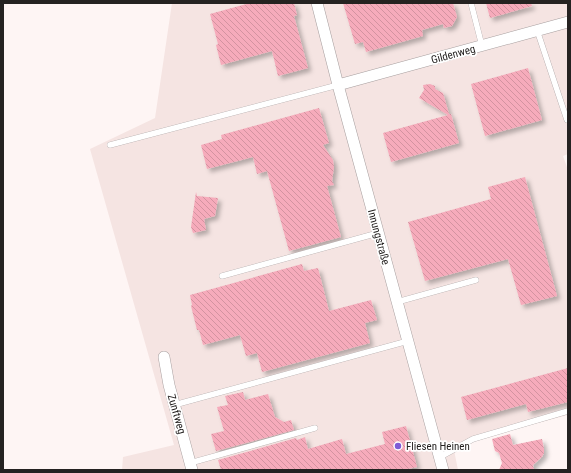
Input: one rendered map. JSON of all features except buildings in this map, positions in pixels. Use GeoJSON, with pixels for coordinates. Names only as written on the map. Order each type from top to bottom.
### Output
{"type":"FeatureCollection","features":[{"type":"Feature","properties":{"kind":"street","name":"Innungstraße"},"geometry":{"type":"LineString","coordinates":[[317,3],[378,234],[443,470]]}},
{"type":"Feature","properties":{"kind":"street","name":"Gildenweg"},"geometry":{"type":"LineString","coordinates":[[338,85],[568,22]]}},
{"type":"Feature","properties":{"kind":"street","name":"Zunftweg"},"geometry":{"type":"LineString","coordinates":[[164,356],[169,385],[191,468]]}},
{"type":"Feature","properties":{"kind":"lane"},"geometry":{"type":"LineString","coordinates":[[471,3],[482,46]]}},
{"type":"Feature","properties":{"kind":"lane"},"geometry":{"type":"LineString","coordinates":[[537,30],[566,110],[567,120]]}},
{"type":"Feature","properties":{"kind":"lane"},"geometry":{"type":"LineString","coordinates":[[110,145],[338,85]]}},
{"type":"Feature","properties":{"kind":"lane"},"geometry":{"type":"LineString","coordinates":[[222,276],[378,234]]}},
{"type":"Feature","properties":{"kind":"lane"},"geometry":{"type":"LineString","coordinates":[[397,302],[476,280]]}},
{"type":"Feature","properties":{"kind":"lane"},"geometry":{"type":"LineString","coordinates":[[174,405],[408,341]]}},
{"type":"Feature","properties":{"kind":"lane"},"geometry":{"type":"LineString","coordinates":[[440,457],[473,439],[568,412]]}},
{"type":"Feature","properties":{"kind":"lane"},"geometry":{"type":"LineString","coordinates":[[191,468],[315,428]]}},
{"type":"Feature","properties":{"kind":"shaded area"},"geometry":{"type":"Polygon","coordinates":[[[172,3],[568,3],[568,154],[563,156],[568,170],[568,415],[453,445],[458,470],[122,470],[123,457],[174,445],[90,149],[155,118],[172,3]]]}},
{"type":"Feature","properties":{"kind":"place","name":"Fliesen Heinen"},"geometry":{"type":"Point","coordinates":[398,446]}}]}
